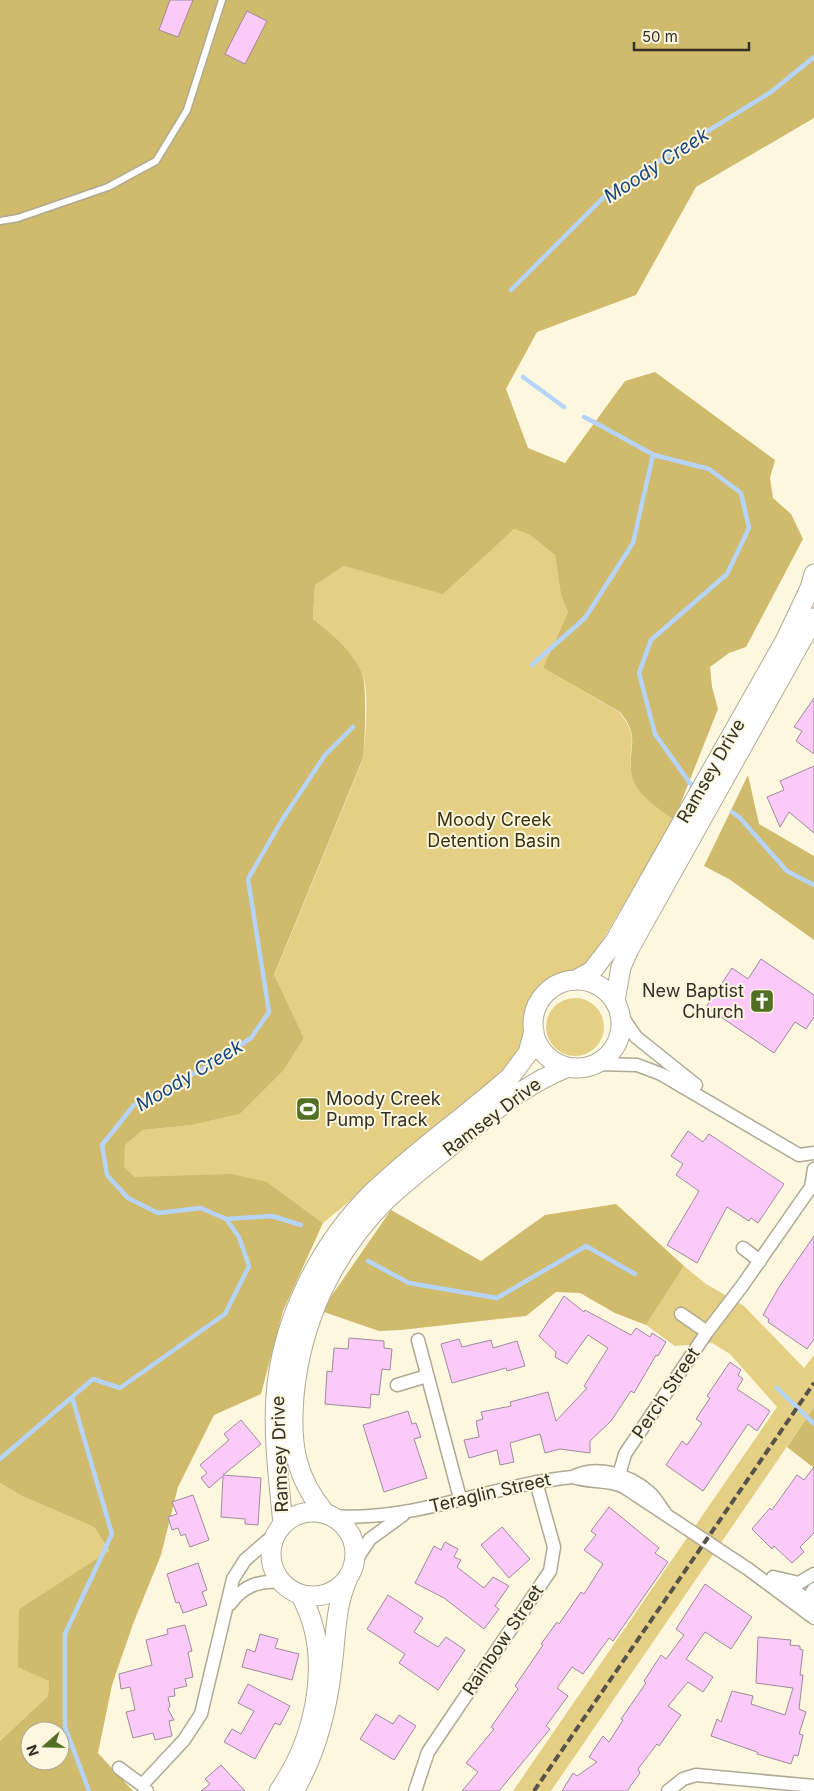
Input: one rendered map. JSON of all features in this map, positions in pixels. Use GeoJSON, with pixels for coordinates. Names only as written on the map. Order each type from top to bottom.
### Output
{"type":"FeatureCollection","features":[{"type":"Feature","properties":{"kind":"main road","name":"Ramsey Drive"},"geometry":{"type":"LineString","coordinates":[[576,980],[592,971],[615,941],[785,641],[798,616],[814,574]]}},
{"type":"Feature","properties":{"kind":"main road","name":"Ramsey Drive"},"geometry":{"type":"LineString","coordinates":[[618,1008],[621,967],[628,949],[814,618]]}},
{"type":"Feature","properties":{"kind":"main road"},"geometry":{"type":"LineString","coordinates":[[576,980],[598,985],[618,1008],[622,1030],[617,1044],[609,1056],[597,1064],[583,1068],[568,1067],[556,1063],[545,1055],[538,1044],[534,1031],[534,1016],[537,1007],[548,990],[561,982],[576,980]]}},
{"type":"Feature","properties":{"kind":"main road","name":"Ramsey Drive"},"geometry":{"type":"LineString","coordinates":[[279,1529],[275,1422],[276,1394],[282,1356],[291,1324],[314,1272],[330,1245],[370,1196],[510,1077],[528,1053],[534,1031]]}},
{"type":"Feature","properties":{"kind":"main road","name":"Ramsey Drive"},"geometry":{"type":"LineString","coordinates":[[329,1515],[310,1494],[299,1471],[294,1447],[293,1412],[300,1356],[315,1305],[329,1276],[361,1227],[400,1187],[526,1087],[568,1067]]}},
{"type":"Feature","properties":{"kind":"main road"},"geometry":{"type":"LineString","coordinates":[[294,1791],[311,1758],[320,1733],[332,1666],[338,1606],[351,1571],[355,1552],[349,1531],[329,1515],[302,1513],[279,1529],[271,1559],[274,1571],[281,1582],[300,1594],[326,1595],[338,1588],[351,1571]]}},
{"type":"Feature","properties":{"kind":"main road"},"geometry":{"type":"LineString","coordinates":[[279,1791],[295,1762],[305,1736],[317,1688],[318,1640],[300,1594]]}},
{"type":"Feature","properties":{"kind":"street"},"geometry":{"type":"LineString","coordinates":[[618,1008],[636,1037],[660,1058],[743,1122]]}},
{"type":"Feature","properties":{"kind":"street"},"geometry":{"type":"LineString","coordinates":[[597,1064],[637,1066],[661,1074],[799,1156],[814,1173],[811,1186],[760,1261],[707,1332]]}},
{"type":"Feature","properties":{"kind":"street"},"geometry":{"type":"LineString","coordinates":[[799,1156],[814,1153]]}},
{"type":"Feature","properties":{"kind":"street"},"geometry":{"type":"LineString","coordinates":[[743,1248],[760,1261]]}},
{"type":"Feature","properties":{"kind":"street","name":"Perch Street"},"geometry":{"type":"LineString","coordinates":[[618,1479],[625,1454],[707,1332],[681,1314]]}},
{"type":"Feature","properties":{"kind":"street"},"geometry":{"type":"LineString","coordinates":[[418,1340],[460,1498]]}},
{"type":"Feature","properties":{"kind":"street"},"geometry":{"type":"LineString","coordinates":[[397,1384],[427,1376]]}},
{"type":"Feature","properties":{"kind":"street","name":"Teraglin Street"},"geometry":{"type":"LineString","coordinates":[[329,1515],[371,1518],[408,1512],[460,1498],[573,1476],[583,1471],[635,1482],[650,1493],[664,1511],[748,1569],[808,1599]]}},
{"type":"Feature","properties":{"kind":"street","name":"Rainbow Street"},"geometry":{"type":"LineString","coordinates":[[415,1791],[428,1752],[550,1572],[554,1547],[536,1482]]}},
{"type":"Feature","properties":{"kind":"street","name":"Teraglin Street"},"geometry":{"type":"LineString","coordinates":[[351,1571],[370,1539],[408,1512]]}},
{"type":"Feature","properties":{"kind":"street"},"geometry":{"type":"LineString","coordinates":[[119,1768],[145,1788],[184,1740],[201,1714],[214,1663],[219,1633],[237,1571],[245,1560],[279,1529]]}},
{"type":"Feature","properties":{"kind":"street","name":"Teraglin Street"},"geometry":{"type":"LineString","coordinates":[[748,1569],[773,1577],[808,1599]]}},
{"type":"Feature","properties":{"kind":"street"},"geometry":{"type":"LineString","coordinates":[[773,1577],[799,1583],[814,1574]]}},
{"type":"Feature","properties":{"kind":"street"},"geometry":{"type":"LineString","coordinates":[[228,1606],[238,1593],[246,1587],[260,1582],[281,1582]]}},
{"type":"Feature","properties":{"kind":"street"},"geometry":{"type":"LineString","coordinates":[[808,1599],[814,1618]]}},
{"type":"Feature","properties":{"kind":"street"},"geometry":{"type":"LineString","coordinates":[[668,1791],[682,1779],[696,1775],[814,1786]]}},
{"type":"Feature","properties":{"kind":"lane"},"geometry":{"type":"LineString","coordinates":[[0,221],[18,218],[108,187],[156,161],[187,110],[222,0]]}},
{"type":"Feature","properties":{"kind":"green space","name":"Moody Creek Detention Basin"},"geometry":{"type":"Polygon","coordinates":[[[514,529],[530,535],[555,555],[561,596],[568,612],[543,668],[619,712],[631,735],[630,761],[633,778],[648,798],[674,820],[590,961],[534,997],[516,1060],[440,1127],[323,1223],[267,1182],[135,1177],[123,1167],[125,1145],[143,1130],[192,1125],[240,1114],[284,1070],[304,1038],[274,976],[363,759],[366,715],[366,691],[358,665],[341,643],[313,619],[315,585],[344,566],[443,593],[514,529]]]}},
{"type":"Feature","properties":{"kind":"green space"},"geometry":{"type":"Polygon","coordinates":[[[575,998],[586,1000],[599,1011],[604,1027],[602,1038],[591,1051],[575,1056],[564,1054],[551,1043],[546,1027],[548,1016],[559,1003],[575,998]]]}},
{"type":"Feature","properties":{"kind":"green space"},"geometry":{"type":"Polygon","coordinates":[[[684,1266],[706,1284],[744,1306],[804,1368],[814,1355],[814,1407],[551,1791],[513,1791],[777,1407],[730,1354],[712,1343],[675,1346],[646,1325],[684,1266]]]}},
{"type":"Feature","properties":{"kind":"green space"},"geometry":{"type":"Polygon","coordinates":[[[0,1483],[22,1496],[94,1527],[109,1552],[19,1609],[49,1681],[48,1696],[0,1741],[0,1483]]]}},
{"type":"Feature","properties":{"kind":"shaded area"},"geometry":{"type":"Polygon","coordinates":[[[0,0],[814,0],[814,118],[696,187],[636,295],[537,332],[506,389],[528,448],[565,463],[625,381],[655,372],[775,460],[770,478],[773,498],[791,514],[803,539],[746,647],[729,653],[710,667],[712,687],[718,709],[674,820],[647,799],[636,786],[631,771],[632,735],[620,712],[543,668],[568,612],[561,596],[555,555],[530,535],[514,529],[443,594],[344,566],[315,585],[313,619],[347,650],[362,673],[365,689],[365,728],[363,758],[274,975],[304,1038],[284,1070],[240,1114],[192,1125],[143,1130],[125,1145],[124,1167],[135,1177],[231,1174],[267,1182],[323,1223],[283,1311],[261,1394],[214,1415],[178,1487],[161,1555],[133,1624],[112,1685],[98,1753],[133,1791],[0,1791],[0,1741],[20,1722],[20,1771],[70,1771],[70,1721],[21,1721],[48,1696],[49,1681],[18,1667],[19,1609],[109,1551],[94,1527],[22,1496],[0,1483],[0,0]]]}},
{"type":"Feature","properties":{"kind":"shaded area"},"geometry":{"type":"Polygon","coordinates":[[[748,775],[759,824],[814,856],[814,940],[729,879],[704,866],[748,775]]]}},
{"type":"Feature","properties":{"kind":"shaded area"},"geometry":{"type":"Polygon","coordinates":[[[616,1204],[684,1266],[646,1325],[615,1313],[580,1293],[556,1292],[526,1316],[401,1330],[379,1331],[321,1311],[391,1210],[481,1261],[545,1215],[616,1204]]]}},
{"type":"Feature","properties":{"kind":"shaded area"},"geometry":{"type":"Polygon","coordinates":[[[814,1407],[814,1468],[787,1447],[814,1407]]]}},
{"type":"Feature","properties":{"kind":"building"},"geometry":{"type":"Polygon","coordinates":[[[170,0],[193,0],[178,37],[159,30],[170,0]]]}},
{"type":"Feature","properties":{"kind":"building"},"geometry":{"type":"Polygon","coordinates":[[[247,11],[267,21],[245,64],[225,54],[247,11]]]}},
{"type":"Feature","properties":{"kind":"building"},"geometry":{"type":"Polygon","coordinates":[[[814,698],[814,754],[796,741],[802,731],[794,727],[814,698]]]}},
{"type":"Feature","properties":{"kind":"building"},"geometry":{"type":"Polygon","coordinates":[[[814,766],[814,833],[789,812],[780,827],[767,797],[784,790],[780,781],[814,766]]]}},
{"type":"Feature","properties":{"kind":"building","name":"New Baptist Church"},"geometry":{"type":"Polygon","coordinates":[[[761,959],[814,995],[814,1017],[806,1029],[795,1022],[774,1053],[706,1007],[732,968],[748,979],[761,959]]]}},
{"type":"Feature","properties":{"kind":"building"},"geometry":{"type":"Polygon","coordinates":[[[688,1131],[703,1142],[709,1134],[784,1184],[758,1223],[751,1218],[749,1221],[727,1207],[697,1263],[667,1245],[699,1191],[676,1175],[683,1164],[671,1156],[688,1131]]]}},
{"type":"Feature","properties":{"kind":"building"},"geometry":{"type":"Polygon","coordinates":[[[814,1236],[814,1339],[807,1349],[768,1322],[769,1319],[763,1315],[779,1287],[814,1236]]]}},
{"type":"Feature","properties":{"kind":"building"},"geometry":{"type":"Polygon","coordinates":[[[564,1296],[584,1312],[585,1310],[631,1335],[636,1328],[650,1337],[652,1333],[666,1342],[658,1356],[656,1355],[634,1393],[631,1391],[611,1421],[590,1441],[590,1453],[560,1449],[545,1453],[540,1434],[510,1443],[514,1462],[500,1465],[497,1450],[469,1458],[464,1440],[479,1437],[476,1421],[483,1419],[481,1412],[511,1406],[510,1402],[548,1392],[556,1421],[587,1388],[584,1386],[608,1348],[588,1335],[567,1364],[555,1357],[556,1352],[539,1336],[564,1296]]]}},
{"type":"Feature","properties":{"kind":"building"},"geometry":{"type":"Polygon","coordinates":[[[349,1338],[384,1341],[384,1348],[392,1349],[390,1370],[382,1369],[379,1395],[371,1394],[370,1408],[325,1404],[327,1371],[332,1372],[334,1348],[348,1349],[349,1338]]]}},
{"type":"Feature","properties":{"kind":"building"},"geometry":{"type":"Polygon","coordinates":[[[459,1339],[462,1347],[491,1340],[493,1348],[517,1341],[525,1366],[507,1371],[506,1368],[452,1383],[441,1344],[459,1339]]]}},
{"type":"Feature","properties":{"kind":"building"},"geometry":{"type":"Polygon","coordinates":[[[730,1362],[741,1370],[738,1375],[743,1379],[737,1389],[770,1411],[757,1431],[748,1424],[703,1491],[666,1465],[682,1441],[687,1445],[702,1423],[696,1419],[710,1398],[707,1396],[730,1362]]]}},
{"type":"Feature","properties":{"kind":"building"},"geometry":{"type":"Polygon","coordinates":[[[408,1411],[412,1424],[416,1423],[421,1437],[414,1439],[427,1478],[384,1492],[363,1425],[408,1411]]]}},
{"type":"Feature","properties":{"kind":"building"},"geometry":{"type":"Polygon","coordinates":[[[241,1420],[261,1444],[223,1475],[261,1478],[258,1525],[245,1524],[245,1519],[221,1517],[223,1476],[209,1488],[201,1478],[207,1473],[200,1465],[229,1440],[224,1434],[241,1420]]]}},
{"type":"Feature","properties":{"kind":"building"},"geometry":{"type":"Polygon","coordinates":[[[814,1467],[814,1533],[800,1547],[804,1552],[792,1563],[774,1546],[772,1549],[752,1529],[770,1508],[772,1510],[797,1475],[804,1480],[814,1467]]]}},
{"type":"Feature","properties":{"kind":"building"},"geometry":{"type":"Polygon","coordinates":[[[193,1495],[209,1540],[190,1547],[185,1534],[181,1536],[178,1528],[172,1530],[168,1517],[177,1514],[172,1502],[193,1495]]]}},
{"type":"Feature","properties":{"kind":"building"},"geometry":{"type":"Polygon","coordinates":[[[609,1507],[659,1548],[655,1553],[668,1562],[613,1641],[609,1638],[583,1674],[572,1667],[557,1688],[568,1696],[546,1726],[550,1729],[499,1791],[462,1791],[478,1772],[466,1763],[494,1729],[491,1727],[518,1689],[515,1686],[543,1645],[541,1644],[557,1622],[559,1624],[581,1592],[584,1594],[603,1564],[584,1550],[596,1535],[591,1531],[609,1507]]]}},
{"type":"Feature","properties":{"kind":"building"},"geometry":{"type":"Polygon","coordinates":[[[502,1527],[530,1559],[509,1578],[481,1545],[502,1527]]]}},
{"type":"Feature","properties":{"kind":"building"},"geometry":{"type":"Polygon","coordinates":[[[445,1542],[458,1549],[454,1557],[461,1560],[457,1567],[484,1588],[493,1577],[509,1586],[495,1606],[499,1609],[484,1629],[444,1598],[415,1583],[434,1546],[441,1550],[445,1542]]]}},
{"type":"Feature","properties":{"kind":"building"},"geometry":{"type":"Polygon","coordinates":[[[198,1563],[207,1590],[202,1592],[207,1605],[183,1613],[179,1602],[176,1603],[167,1574],[198,1563]]]}},
{"type":"Feature","properties":{"kind":"building"},"geometry":{"type":"Polygon","coordinates":[[[705,1584],[752,1617],[731,1649],[705,1632],[686,1659],[713,1677],[703,1692],[688,1682],[668,1706],[681,1715],[659,1746],[657,1744],[638,1769],[640,1773],[627,1791],[562,1791],[573,1773],[577,1776],[597,1762],[589,1757],[603,1736],[609,1742],[661,1655],[666,1659],[684,1635],[676,1629],[705,1584]]]}},
{"type":"Feature","properties":{"kind":"building"},"geometry":{"type":"Polygon","coordinates":[[[388,1595],[423,1618],[414,1632],[438,1647],[446,1637],[465,1650],[438,1690],[399,1663],[405,1654],[367,1629],[388,1595]]]}},
{"type":"Feature","properties":{"kind":"building"},"geometry":{"type":"Polygon","coordinates":[[[185,1625],[192,1651],[188,1652],[193,1677],[185,1679],[187,1686],[174,1689],[175,1696],[168,1697],[170,1706],[168,1709],[174,1720],[169,1721],[172,1736],[155,1740],[153,1733],[133,1738],[126,1712],[135,1710],[130,1687],[121,1689],[119,1674],[152,1665],[146,1640],[168,1634],[167,1629],[185,1625]]]}},
{"type":"Feature","properties":{"kind":"building"},"geometry":{"type":"Polygon","coordinates":[[[260,1634],[278,1639],[275,1648],[299,1654],[292,1680],[242,1667],[247,1649],[255,1652],[260,1634]]]}},
{"type":"Feature","properties":{"kind":"building"},"geometry":{"type":"Polygon","coordinates":[[[758,1637],[791,1640],[790,1645],[800,1646],[800,1649],[803,1650],[800,1675],[803,1675],[799,1709],[806,1712],[799,1734],[803,1735],[798,1756],[794,1755],[791,1764],[757,1754],[757,1752],[711,1736],[717,1719],[721,1722],[732,1691],[753,1696],[751,1704],[785,1715],[793,1688],[756,1683],[758,1637]]]}},
{"type":"Feature","properties":{"kind":"building"},"geometry":{"type":"Polygon","coordinates":[[[248,1684],[290,1706],[280,1725],[275,1723],[255,1759],[224,1742],[232,1729],[241,1734],[254,1711],[238,1703],[248,1684]]]}},
{"type":"Feature","properties":{"kind":"building"},"geometry":{"type":"Polygon","coordinates":[[[376,1714],[393,1724],[399,1715],[416,1726],[394,1760],[360,1739],[376,1714]]]}},
{"type":"Feature","properties":{"kind":"building"},"geometry":{"type":"Polygon","coordinates":[[[221,1765],[245,1791],[201,1791],[210,1784],[205,1779],[221,1765]]]}},
{"type":"Feature","properties":{"kind":"waterway","name":"Moody Creek"},"geometry":{"type":"LineString","coordinates":[[511,290],[609,192],[771,92],[814,57]]}},
{"type":"Feature","properties":{"kind":"waterway","name":"Moody Creek"},"geometry":{"type":"LineString","coordinates":[[523,377],[564,407]]}},
{"type":"Feature","properties":{"kind":"waterway","name":"Moody Creek"},"geometry":{"type":"LineString","coordinates":[[584,417],[596,423]]}},
{"type":"Feature","properties":{"kind":"waterway"},"geometry":{"type":"LineString","coordinates":[[594,422],[654,455],[709,469],[741,493],[749,528],[727,574],[651,640],[639,673],[655,734],[692,786]]}},
{"type":"Feature","properties":{"kind":"waterway","name":"Moody Creek"},"geometry":{"type":"LineString","coordinates":[[532,665],[585,618],[633,543],[653,455]]}},
{"type":"Feature","properties":{"kind":"waterway","name":"Moody Creek"},"geometry":{"type":"LineString","coordinates":[[0,1459],[93,1379],[120,1388],[225,1314],[249,1266],[239,1237],[226,1219],[201,1208],[158,1213],[128,1198],[107,1175],[102,1145],[134,1105],[210,1065],[251,1038],[269,1012],[248,879],[282,820],[325,755],[353,727]]}},
{"type":"Feature","properties":{"kind":"waterway"},"geometry":{"type":"LineString","coordinates":[[732,812],[740,818],[787,871],[814,885]]}},
{"type":"Feature","properties":{"kind":"waterway"},"geometry":{"type":"LineString","coordinates":[[226,1219],[272,1216],[301,1225]]}},
{"type":"Feature","properties":{"kind":"waterway"},"geometry":{"type":"LineString","coordinates":[[368,1261],[409,1283],[497,1298],[586,1246],[635,1274]]}},
{"type":"Feature","properties":{"kind":"waterway"},"geometry":{"type":"LineString","coordinates":[[777,1388],[814,1424]]}},
{"type":"Feature","properties":{"kind":"waterway"},"geometry":{"type":"LineString","coordinates":[[72,1397],[112,1534],[65,1634],[65,1727],[89,1791]]}},
{"type":"Feature","properties":{"kind":"railway"},"geometry":{"type":"LineString","coordinates":[[534,1791],[814,1383]]}},
{"type":"Feature","properties":{"kind":"place","name":"New Baptist Church"},"geometry":{"type":"Point","coordinates":[762,1001]}},
{"type":"Feature","properties":{"kind":"place","name":"Moody Creek Pump Track"},"geometry":{"type":"Point","coordinates":[308,1109]}}]}
